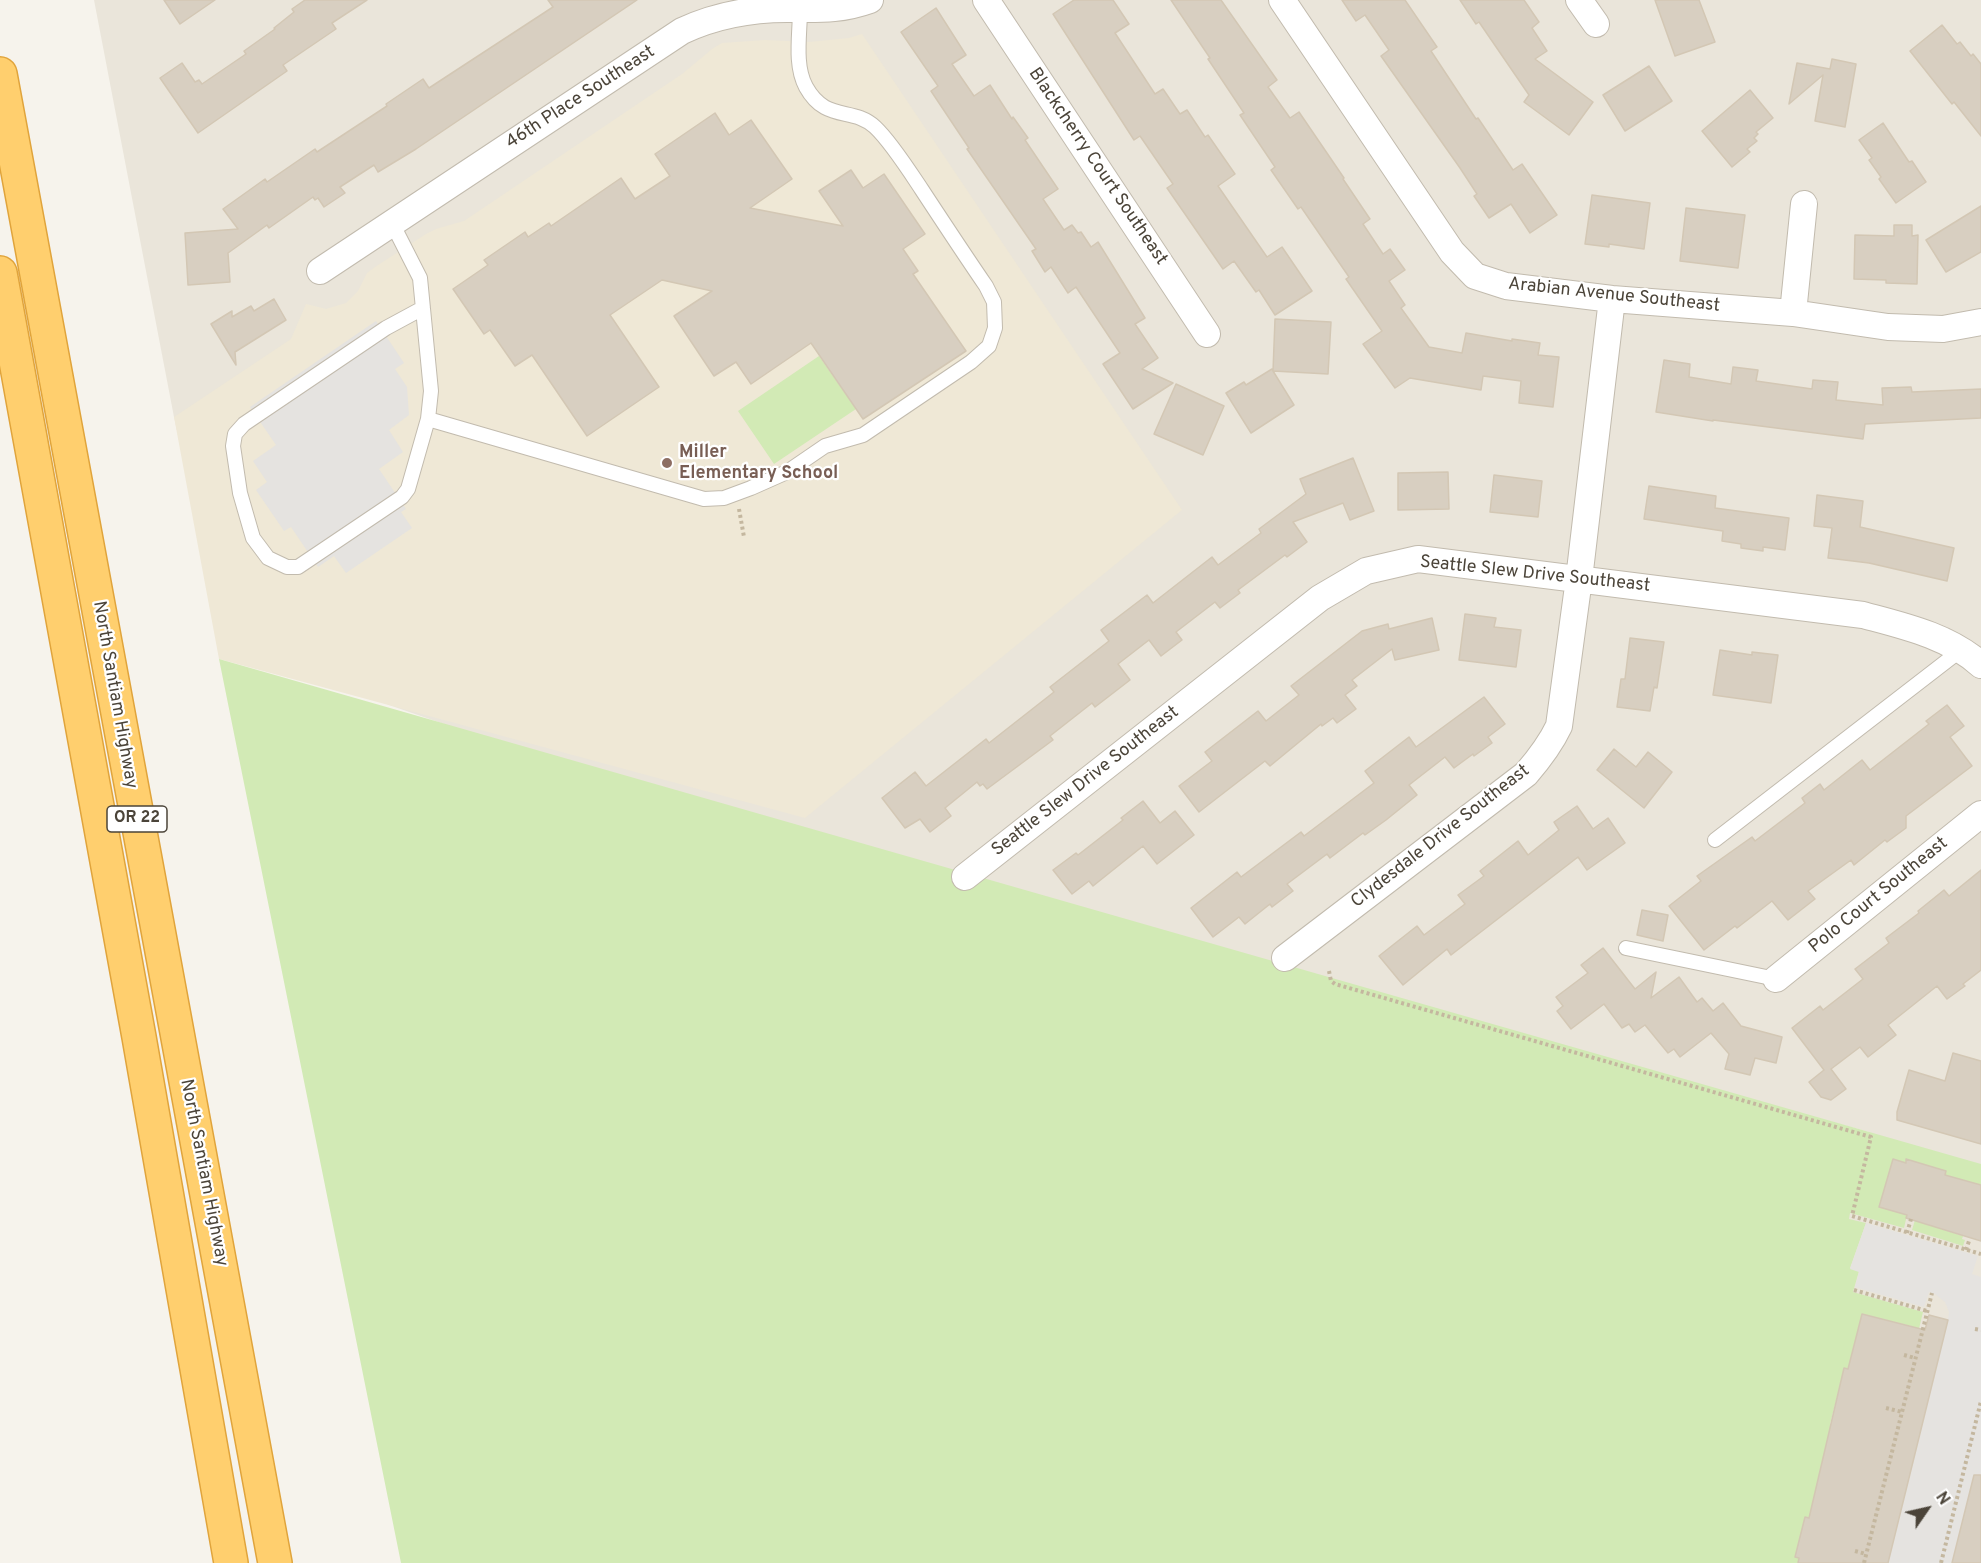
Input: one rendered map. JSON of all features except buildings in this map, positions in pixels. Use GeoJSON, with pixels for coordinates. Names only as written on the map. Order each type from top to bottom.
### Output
{"type":"FeatureCollection","features":[{"type":"Feature","properties":{"kind":"highway","name":"North Santiam Highway"},"geometry":{"type":"LineString","coordinates":[[0,74],[275,1563]]}},
{"type":"Feature","properties":{"kind":"highway","name":"North Santiam Highway"},"geometry":{"type":"LineString","coordinates":[[0,273],[137,1025],[231,1563]]}},
{"type":"Feature","properties":{"kind":"street","name":"46th Place Southeast"},"geometry":{"type":"LineString","coordinates":[[320,271],[682,31],[717,18],[791,6],[834,9],[870,0]]}},
{"type":"Feature","properties":{"kind":"street","name":"Blackcherry Court Southeast"},"geometry":{"type":"LineString","coordinates":[[986,0],[1207,334]]}},
{"type":"Feature","properties":{"kind":"street","name":"Arabian Avenue Southeast"},"geometry":{"type":"LineString","coordinates":[[1282,0],[1452,252],[1475,276],[1506,286],[1612,299],[1792,313],[1888,327],[1943,328],[1981,322]]}},
{"type":"Feature","properties":{"kind":"street"},"geometry":{"type":"LineString","coordinates":[[1579,0],[1596,24]]}},
{"type":"Feature","properties":{"kind":"street"},"geometry":{"type":"LineString","coordinates":[[1792,313],[1804,204]]}},
{"type":"Feature","properties":{"kind":"street","name":"Clydesdale Drive Southeast"},"geometry":{"type":"LineString","coordinates":[[1285,958],[1526,774],[1539,759],[1559,726],[1612,299]]}},
{"type":"Feature","properties":{"kind":"street","name":"Seattle Slew Drive Southeast"},"geometry":{"type":"LineString","coordinates":[[965,877],[1320,598],[1366,571],[1418,560],[1863,615],[1929,634],[1971,657]]}},
{"type":"Feature","properties":{"kind":"street","name":"Polo Court Southeast"},"geometry":{"type":"LineString","coordinates":[[1776,979],[1981,814]]}},
{"type":"Feature","properties":{"kind":"lane"},"geometry":{"type":"LineString","coordinates":[[428,419],[704,499],[724,498],[787,472],[825,446],[863,435],[971,362],[989,346],[995,328],[994,302],[986,286],[902,162],[874,127],[858,116],[837,113],[816,102],[805,85],[791,6]]}},
{"type":"Feature","properties":{"kind":"lane"},"geometry":{"type":"LineString","coordinates":[[392,223],[420,278],[423,308],[431,391],[428,419],[408,489],[402,497],[298,567],[287,567],[268,558],[253,538],[240,493],[233,446],[235,434],[244,424],[376,334],[423,308]]}},
{"type":"Feature","properties":{"kind":"lane"},"geometry":{"type":"LineString","coordinates":[[1715,840],[1971,657]]}},
{"type":"Feature","properties":{"kind":"lane"},"geometry":{"type":"LineString","coordinates":[[1626,948],[1776,979]]}},
{"type":"Feature","properties":{"kind":"path"},"geometry":{"type":"LineString","coordinates":[[733,495],[740,514],[744,537]]}},
{"type":"Feature","properties":{"kind":"path"},"geometry":{"type":"LineString","coordinates":[[1329,972],[1330,981],[1335,984],[1871,1137],[1852,1216],[1981,1254]]}},
{"type":"Feature","properties":{"kind":"path"},"geometry":{"type":"LineString","coordinates":[[1907,1233],[1911,1219]]}},
{"type":"Feature","properties":{"kind":"path"},"geometry":{"type":"LineString","coordinates":[[1966,1250],[1968,1241]]}},
{"type":"Feature","properties":{"kind":"path"},"geometry":{"type":"LineString","coordinates":[[1854,1290],[1927,1311]]}},
{"type":"Feature","properties":{"kind":"path"},"geometry":{"type":"LineString","coordinates":[[1864,1563],[1932,1293]]}},
{"type":"Feature","properties":{"kind":"path"},"geometry":{"type":"LineString","coordinates":[[1975,1329],[1981,1330]]}},
{"type":"Feature","properties":{"kind":"path"},"geometry":{"type":"LineString","coordinates":[[1904,1356],[1915,1358]]}},
{"type":"Feature","properties":{"kind":"path"},"geometry":{"type":"LineString","coordinates":[[1941,1563],[1950,1535],[1981,1401]]}},
{"type":"Feature","properties":{"kind":"path"},"geometry":{"type":"LineString","coordinates":[[1886,1408],[1902,1412]]}},
{"type":"Feature","properties":{"kind":"path"},"geometry":{"type":"LineString","coordinates":[[1963,1472],[1971,1474]]}},
{"type":"Feature","properties":{"kind":"path"},"geometry":{"type":"LineString","coordinates":[[1875,1489],[1882,1490]]}},
{"type":"Feature","properties":{"kind":"path"},"geometry":{"type":"LineString","coordinates":[[1856,1551],[1866,1554]]}},
{"type":"Feature","properties":{"kind":"shaded area"},"geometry":{"type":"Polygon","coordinates":[[[94,0],[1981,0],[1981,1563],[1764,1563],[1869,1132],[1039,905],[745,828],[224,648],[174,417],[94,0]]]}},
{"type":"Feature","properties":{"kind":"shaded area","name":"Miller Elementary School"},"geometry":{"type":"Polygon","coordinates":[[[862,34],[1182,510],[805,818],[219,659],[174,417],[291,339],[306,304],[326,309],[346,303],[358,291],[367,273],[375,267],[426,234],[464,221],[682,74],[722,43],[765,40],[809,42],[849,38],[862,34]]]}},
{"type":"Feature","properties":{"kind":"shaded area"},"geometry":{"type":"Polygon","coordinates":[[[376,321],[404,363],[395,369],[407,387],[409,415],[389,430],[403,452],[379,469],[406,509],[401,512],[412,528],[346,573],[334,556],[318,567],[291,527],[284,531],[256,490],[267,482],[253,461],[276,445],[250,407],[376,321]]]}},
{"type":"Feature","properties":{"kind":"shaded area"},"geometry":{"type":"Polygon","coordinates":[[[1866,1223],[1978,1256],[1972,1274],[1981,1277],[1981,1563],[1867,1563],[1929,1315],[1948,1320],[1949,1312],[1945,1302],[1929,1292],[1924,1307],[1855,1287],[1859,1272],[1850,1269],[1866,1223]]]}},
{"type":"Feature","properties":{"kind":"green space"},"geometry":{"type":"Polygon","coordinates":[[[819,356],[856,409],[774,464],[738,411],[819,356]]]}},
{"type":"Feature","properties":{"kind":"green space"},"geometry":{"type":"Polygon","coordinates":[[[219,659],[1981,1164],[1981,1185],[1945,1175],[1906,1160],[1906,1163],[1893,1159],[1907,1215],[1904,1228],[1850,1213],[1849,1219],[1866,1223],[1850,1268],[1859,1271],[1853,1292],[1923,1312],[1913,1354],[1905,1352],[1911,1326],[1862,1314],[1848,1369],[1844,1369],[1830,1424],[1878,1437],[1812,1506],[1809,1518],[1805,1517],[1795,1556],[1799,1558],[1798,1563],[401,1563],[219,659]]]}},
{"type":"Feature","properties":{"kind":"green space"},"geometry":{"type":"Polygon","coordinates":[[[1915,1220],[1939,1224],[1938,1228],[1963,1236],[1962,1239],[1965,1240],[1963,1246],[1912,1230],[1915,1220]]]}},
{"type":"Feature","properties":{"kind":"place","name":"Miller Elementary School"},"geometry":{"type":"Point","coordinates":[667,463]}}]}
